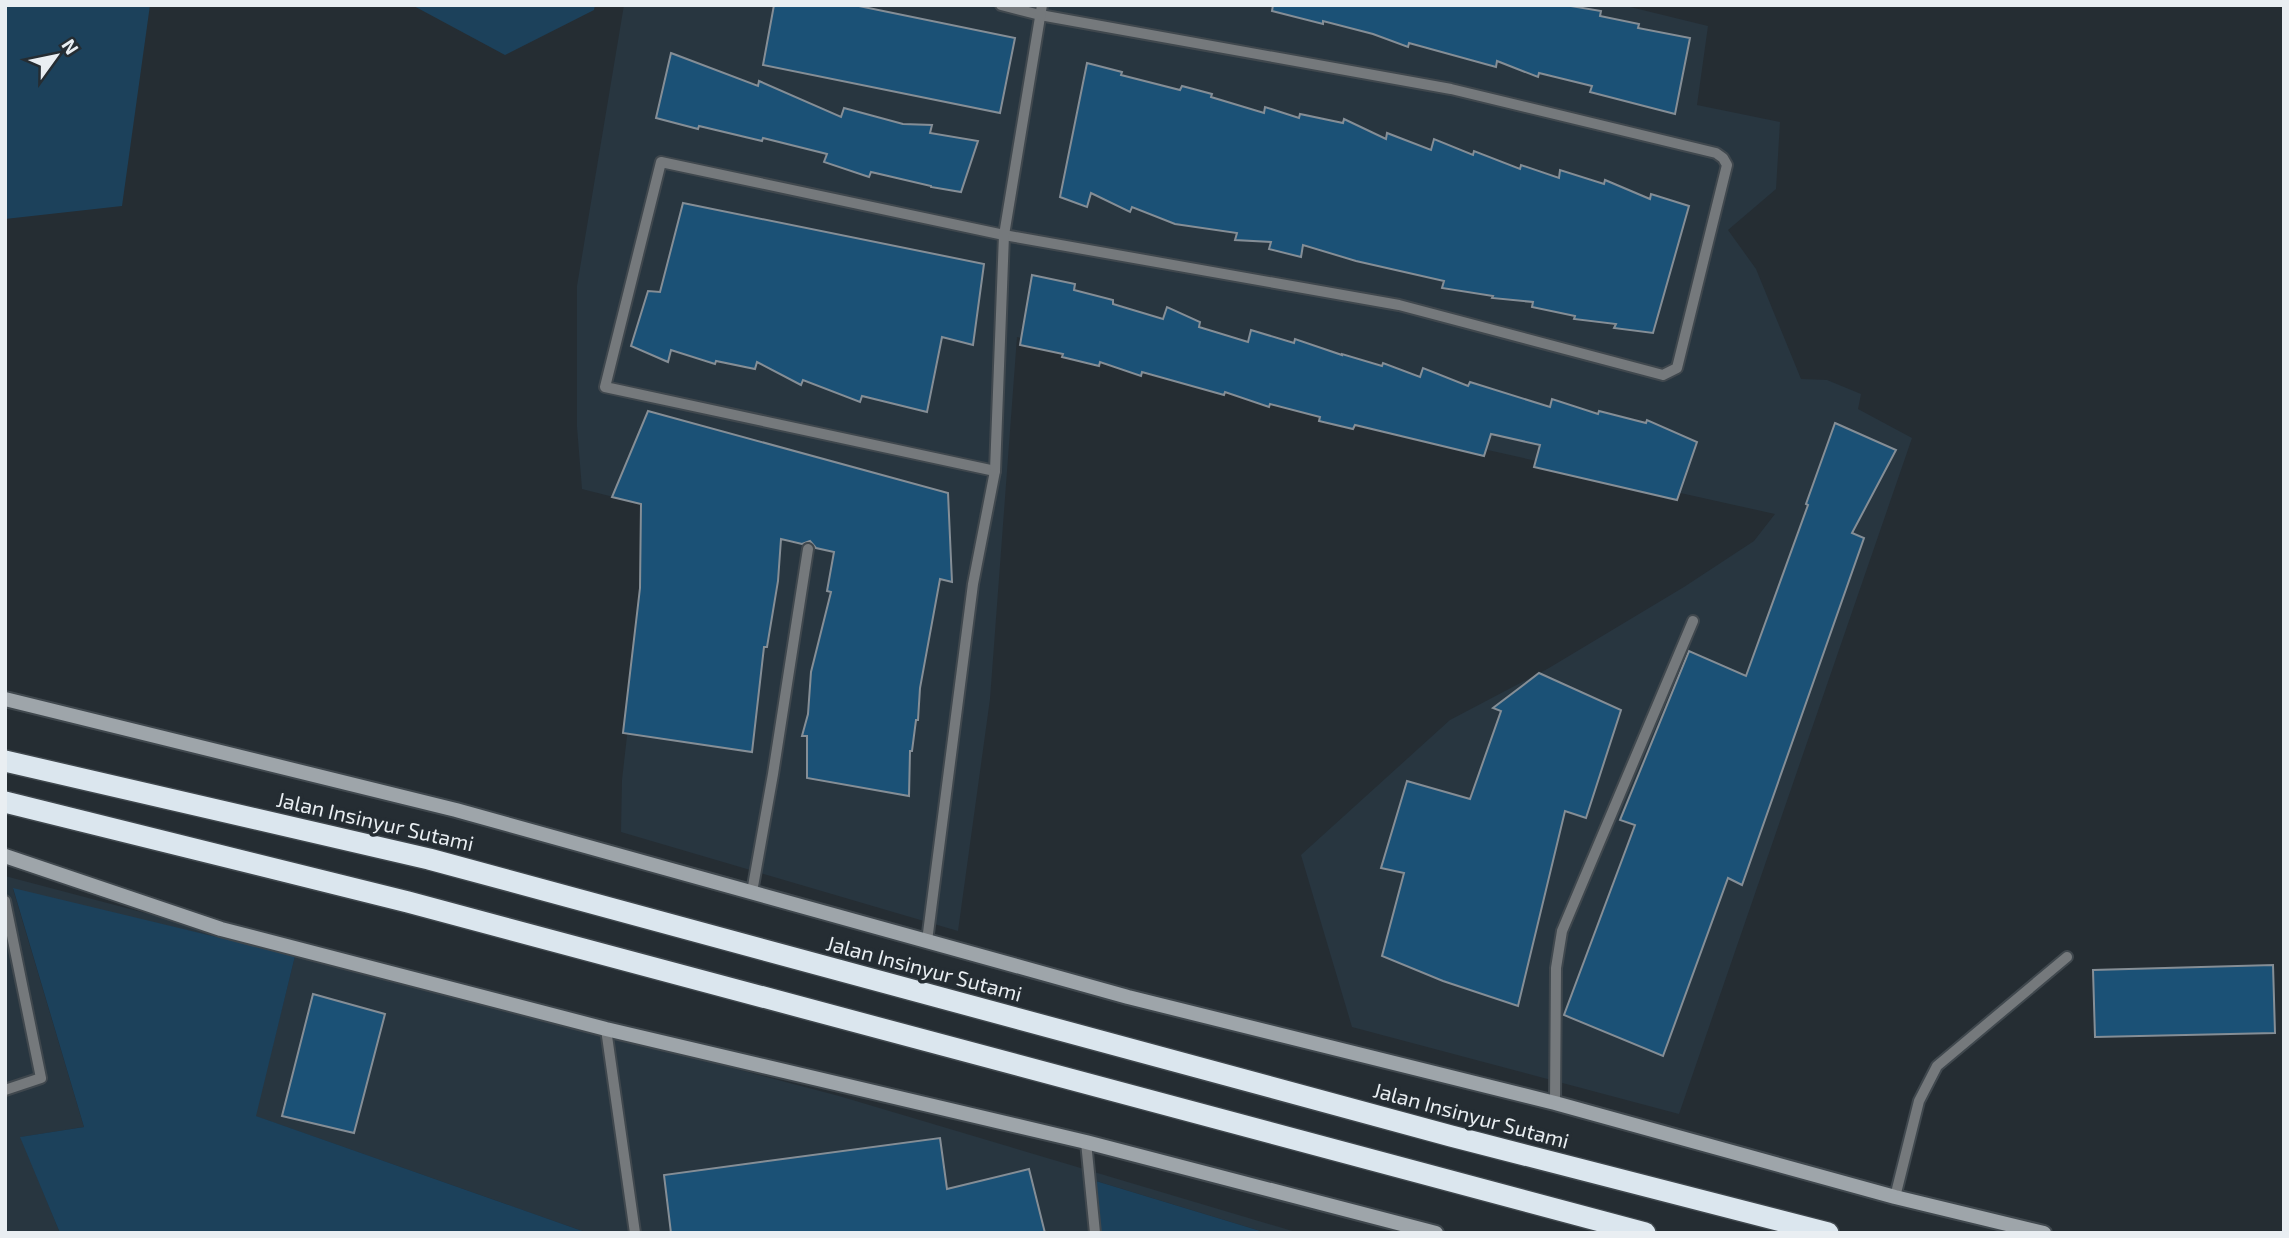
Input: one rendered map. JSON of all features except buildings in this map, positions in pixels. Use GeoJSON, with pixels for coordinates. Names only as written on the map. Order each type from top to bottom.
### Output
{"type":"FeatureCollection","features":[{"type":"Feature","properties":{"kind":"highway","name":"Jalan Insinyur Sutami"},"geometry":{"type":"LineString","coordinates":[[5,761],[429,859],[1451,1136],[1828,1233]]}},
{"type":"Feature","properties":{"kind":"highway"},"geometry":{"type":"LineString","coordinates":[[5,802],[408,902],[1645,1233]]}},
{"type":"Feature","properties":{"kind":"street"},"geometry":{"type":"LineString","coordinates":[[5,699],[456,810],[1128,997],[1555,1103],[1895,1197],[2044,1233]]}},
{"type":"Feature","properties":{"kind":"street"},"geometry":{"type":"LineString","coordinates":[[5,856],[221,929],[606,1029],[1086,1142],[1436,1233]]}},
{"type":"Feature","properties":{"kind":"lane"},"geometry":{"type":"LineString","coordinates":[[995,471],[605,387],[661,162],[1004,235],[1399,305],[1663,375],[1677,368],[1727,164],[1716,152],[1451,89],[1041,10],[1001,5]]}},
{"type":"Feature","properties":{"kind":"lane"},"geometry":{"type":"LineString","coordinates":[[927,941],[974,584],[995,471],[1004,235],[1041,10]]}},
{"type":"Feature","properties":{"kind":"lane"},"geometry":{"type":"LineString","coordinates":[[752,892],[808,549]]}},
{"type":"Feature","properties":{"kind":"lane"},"geometry":{"type":"LineString","coordinates":[[1555,1103],[1556,968],[1562,931],[1693,621]]}},
{"type":"Feature","properties":{"kind":"lane"},"geometry":{"type":"LineString","coordinates":[[5,901],[41,1077],[5,1090]]}},
{"type":"Feature","properties":{"kind":"lane"},"geometry":{"type":"LineString","coordinates":[[1895,1197],[1919,1101],[1937,1066],[2067,957]]}},
{"type":"Feature","properties":{"kind":"lane"},"geometry":{"type":"LineString","coordinates":[[606,1029],[635,1233]]}},
{"type":"Feature","properties":{"kind":"lane"},"geometry":{"type":"LineString","coordinates":[[1086,1142],[1095,1233]]}},
{"type":"Feature","properties":{"kind":"shaded area"},"geometry":{"type":"Polygon","coordinates":[[[5,5],[150,5],[122,206],[5,219],[5,5]]]}},
{"type":"Feature","properties":{"kind":"shaded area"},"geometry":{"type":"Polygon","coordinates":[[[412,5],[595,5],[594,10],[505,55],[412,5]]]}},
{"type":"Feature","properties":{"kind":"shaded area"},"geometry":{"type":"Polygon","coordinates":[[[624,5],[1622,5],[1708,26],[1697,105],[1780,122],[1776,189],[1728,230],[1756,269],[1801,379],[1827,380],[1861,394],[1858,409],[1912,438],[1679,1114],[1352,1027],[1301,855],[1450,720],[1549,668],[1684,587],[1754,541],[1775,514],[1411,433],[1017,337],[990,699],[958,931],[621,832],[622,780],[653,507],[582,489],[577,427],[577,286],[624,5]]]}},
{"type":"Feature","properties":{"kind":"shaded area"},"geometry":{"type":"Polygon","coordinates":[[[5,876],[839,1096],[1299,1233],[1267,1233],[1086,1178],[1093,1233],[588,1233],[255,1116],[295,956],[13,889],[84,1127],[21,1137],[60,1233],[5,1233],[5,876]]]}},
{"type":"Feature","properties":{"kind":"shaded area"},"geometry":{"type":"Polygon","coordinates":[[[13,888],[295,956],[256,1116],[588,1233],[60,1233],[20,1137],[84,1127],[13,888]]]}},
{"type":"Feature","properties":{"kind":"shaded area"},"geometry":{"type":"Polygon","coordinates":[[[1086,1178],[1267,1233],[1093,1233],[1086,1178]]]}}]}
